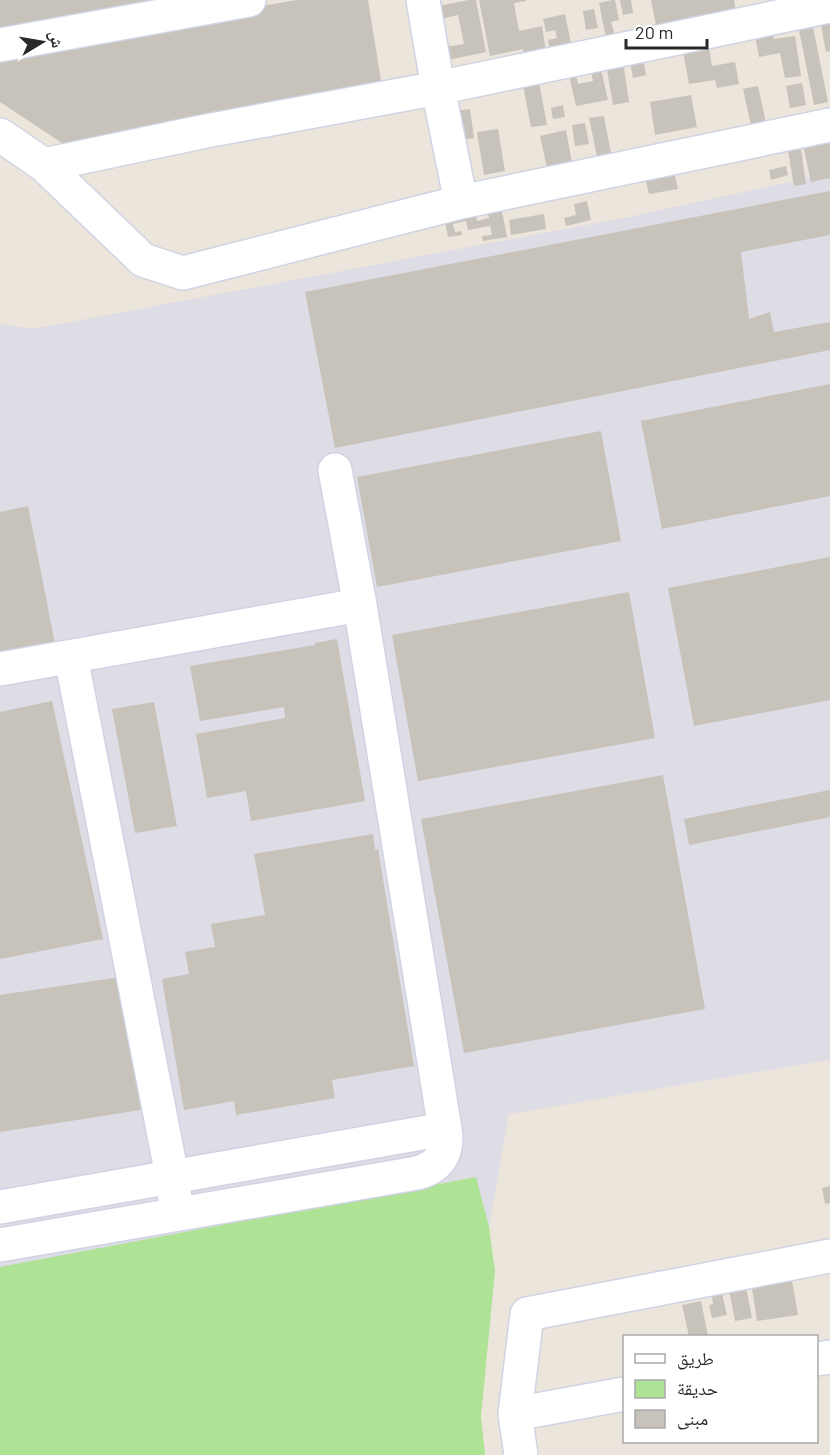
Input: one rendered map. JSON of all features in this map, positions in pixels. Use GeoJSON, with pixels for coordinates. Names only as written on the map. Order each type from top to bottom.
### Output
{"type":"FeatureCollection","features":[{"type":"Feature","properties":{"kind":"street"},"geometry":{"type":"LineString","coordinates":[[0,45],[249,0]]}},
{"type":"Feature","properties":{"kind":"street"},"geometry":{"type":"LineString","coordinates":[[423,0],[461,202]]}},
{"type":"Feature","properties":{"kind":"street"},"geometry":{"type":"LineString","coordinates":[[44,165],[206,131],[438,88],[830,6]]}},
{"type":"Feature","properties":{"kind":"street"},"geometry":{"type":"LineString","coordinates":[[0,135],[44,165],[143,260],[183,273],[461,202],[830,125]]}},
{"type":"Feature","properties":{"kind":"street"},"geometry":{"type":"LineString","coordinates":[[0,1245],[426,1170],[435,1165],[445,1149],[447,1139],[360,605],[335,470]]}},
{"type":"Feature","properties":{"kind":"street"},"geometry":{"type":"LineString","coordinates":[[0,669],[360,605]]}},
{"type":"Feature","properties":{"kind":"street"},"geometry":{"type":"LineString","coordinates":[[71,657],[172,1176],[177,1214]]}},
{"type":"Feature","properties":{"kind":"street"},"geometry":{"type":"LineString","coordinates":[[0,1207],[445,1129]]}},
{"type":"Feature","properties":{"kind":"street"},"geometry":{"type":"LineString","coordinates":[[521,1455],[515,1414],[527,1314],[830,1256]]}},
{"type":"Feature","properties":{"kind":"street"},"geometry":{"type":"LineString","coordinates":[[515,1414],[623,1394]]}},
{"type":"Feature","properties":{"kind":"shaded area"},"geometry":{"type":"Polygon","coordinates":[[[830,173],[830,1060],[509,1114],[464,1369],[0,1455],[0,324],[33,329],[629,217],[830,173]]]}},
{"type":"Feature","properties":{"kind":"green space"},"geometry":{"type":"Polygon","coordinates":[[[476,1177],[489,1227],[495,1271],[481,1416],[485,1455],[0,1455],[0,1267],[476,1177]]]}},
{"type":"Feature","properties":{"kind":"building"},"geometry":{"type":"Polygon","coordinates":[[[0,0],[211,0],[0,40],[0,0]]]}},
{"type":"Feature","properties":{"kind":"building"},"geometry":{"type":"Polygon","coordinates":[[[296,0],[368,0],[382,87],[65,145],[0,102],[0,56],[34,47],[296,0]]]}},
{"type":"Feature","properties":{"kind":"building"},"geometry":{"type":"Polygon","coordinates":[[[476,0],[486,52],[448,60],[445,47],[464,44],[458,15],[441,19],[439,6],[476,0]]]}},
{"type":"Feature","properties":{"kind":"building"},"geometry":{"type":"Polygon","coordinates":[[[479,0],[526,0],[514,3],[519,31],[542,26],[546,51],[525,62],[523,49],[490,56],[479,0]]]}},
{"type":"Feature","properties":{"kind":"building"},"geometry":{"type":"Polygon","coordinates":[[[615,0],[619,20],[611,22],[615,36],[606,38],[599,3],[615,0]]]}},
{"type":"Feature","properties":{"kind":"building"},"geometry":{"type":"Polygon","coordinates":[[[620,0],[631,0],[633,13],[623,15],[620,0]]]}},
{"type":"Feature","properties":{"kind":"building"},"geometry":{"type":"Polygon","coordinates":[[[651,0],[734,0],[736,14],[657,30],[651,0]]]}},
{"type":"Feature","properties":{"kind":"building"},"geometry":{"type":"Polygon","coordinates":[[[594,9],[598,28],[586,30],[583,11],[594,9]]]}},
{"type":"Feature","properties":{"kind":"building"},"geometry":{"type":"Polygon","coordinates":[[[830,12],[830,51],[826,52],[819,14],[830,12]]]}},
{"type":"Feature","properties":{"kind":"building"},"geometry":{"type":"Polygon","coordinates":[[[565,14],[572,48],[550,53],[548,40],[557,38],[555,30],[546,32],[543,19],[565,14]]]}},
{"type":"Feature","properties":{"kind":"building"},"geometry":{"type":"Polygon","coordinates":[[[812,22],[828,102],[814,105],[798,25],[812,22]]]}},
{"type":"Feature","properties":{"kind":"building"},"geometry":{"type":"Polygon","coordinates":[[[773,33],[774,39],[795,36],[801,76],[785,78],[780,53],[759,57],[755,36],[773,33]]]}},
{"type":"Feature","properties":{"kind":"building"},"geometry":{"type":"Polygon","coordinates":[[[708,42],[712,66],[735,62],[739,84],[717,88],[715,80],[689,84],[682,46],[708,42]]]}},
{"type":"Feature","properties":{"kind":"building"},"geometry":{"type":"Polygon","coordinates":[[[642,53],[646,75],[633,78],[629,56],[642,53]]]}},
{"type":"Feature","properties":{"kind":"building"},"geometry":{"type":"Polygon","coordinates":[[[599,60],[608,100],[576,106],[568,71],[575,70],[578,84],[593,81],[589,62],[599,60]]]}},
{"type":"Feature","properties":{"kind":"building"},"geometry":{"type":"Polygon","coordinates":[[[623,61],[629,102],[613,105],[606,64],[623,61]]]}},
{"type":"Feature","properties":{"kind":"building"},"geometry":{"type":"Polygon","coordinates":[[[538,77],[547,125],[531,127],[522,80],[538,77]]]}},
{"type":"Feature","properties":{"kind":"building"},"geometry":{"type":"Polygon","coordinates":[[[802,83],[806,105],[790,108],[786,86],[802,83]]]}},
{"type":"Feature","properties":{"kind":"building"},"geometry":{"type":"Polygon","coordinates":[[[758,86],[768,132],[753,135],[743,89],[758,86]]]}},
{"type":"Feature","properties":{"kind":"building"},"geometry":{"type":"Polygon","coordinates":[[[691,95],[697,127],[655,135],[650,102],[691,95]]]}},
{"type":"Feature","properties":{"kind":"building"},"geometry":{"type":"Polygon","coordinates":[[[563,105],[565,117],[553,119],[551,108],[563,105]]]}},
{"type":"Feature","properties":{"kind":"building"},"geometry":{"type":"Polygon","coordinates":[[[470,109],[474,138],[458,140],[454,111],[470,109]]]}},
{"type":"Feature","properties":{"kind":"building"},"geometry":{"type":"Polygon","coordinates":[[[604,116],[611,153],[597,156],[589,118],[604,116]]]}},
{"type":"Feature","properties":{"kind":"building"},"geometry":{"type":"Polygon","coordinates":[[[585,123],[589,144],[575,146],[572,125],[585,123]]]}},
{"type":"Feature","properties":{"kind":"building"},"geometry":{"type":"Polygon","coordinates":[[[498,129],[505,171],[484,175],[477,132],[498,129]]]}},
{"type":"Feature","properties":{"kind":"building"},"geometry":{"type":"Polygon","coordinates":[[[566,130],[572,163],[547,168],[540,136],[566,130]]]}},
{"type":"Feature","properties":{"kind":"building"},"geometry":{"type":"Polygon","coordinates":[[[830,139],[830,178],[811,182],[803,145],[830,139]]]}},
{"type":"Feature","properties":{"kind":"building"},"geometry":{"type":"Polygon","coordinates":[[[801,149],[806,184],[794,186],[788,151],[801,149]]]}},
{"type":"Feature","properties":{"kind":"building"},"geometry":{"type":"Polygon","coordinates":[[[786,166],[788,175],[771,180],[769,170],[786,166]]]}},
{"type":"Feature","properties":{"kind":"building"},"geometry":{"type":"Polygon","coordinates":[[[673,167],[678,189],[649,194],[644,172],[673,167]]]}},
{"type":"Feature","properties":{"kind":"building"},"geometry":{"type":"Polygon","coordinates":[[[830,191],[830,235],[741,252],[749,319],[770,312],[774,332],[830,322],[830,350],[335,448],[305,292],[830,191]]]}},
{"type":"Feature","properties":{"kind":"building"},"geometry":{"type":"Polygon","coordinates":[[[500,201],[507,237],[483,241],[482,236],[492,235],[490,226],[468,230],[466,221],[453,224],[455,232],[461,231],[462,235],[448,237],[443,211],[474,205],[477,221],[489,218],[486,204],[500,201]]]}},
{"type":"Feature","properties":{"kind":"building"},"geometry":{"type":"Polygon","coordinates":[[[587,201],[591,220],[566,226],[564,218],[576,215],[574,204],[587,201]]]}},
{"type":"Feature","properties":{"kind":"building"},"geometry":{"type":"Polygon","coordinates":[[[544,214],[546,229],[511,235],[509,220],[544,214]]]}},
{"type":"Feature","properties":{"kind":"building"},"geometry":{"type":"Polygon","coordinates":[[[830,384],[830,496],[662,529],[641,421],[830,384]]]}},
{"type":"Feature","properties":{"kind":"building"},"geometry":{"type":"Polygon","coordinates":[[[601,431],[621,541],[377,587],[357,477],[601,431]]]}},
{"type":"Feature","properties":{"kind":"building"},"geometry":{"type":"Polygon","coordinates":[[[28,506],[55,644],[0,654],[0,512],[28,506]]]}},
{"type":"Feature","properties":{"kind":"building"},"geometry":{"type":"Polygon","coordinates":[[[830,557],[830,700],[694,726],[668,588],[830,557]]]}},
{"type":"Feature","properties":{"kind":"building"},"geometry":{"type":"Polygon","coordinates":[[[629,592],[655,738],[418,781],[392,635],[629,592]]]}},
{"type":"Feature","properties":{"kind":"building"},"geometry":{"type":"Polygon","coordinates":[[[337,639],[365,801],[251,821],[246,791],[207,798],[196,734],[285,718],[284,707],[200,721],[190,666],[315,645],[315,643],[337,639]]]}},
{"type":"Feature","properties":{"kind":"building"},"geometry":{"type":"Polygon","coordinates":[[[52,701],[103,939],[0,959],[0,712],[52,701]]]}},
{"type":"Feature","properties":{"kind":"building"},"geometry":{"type":"Polygon","coordinates":[[[154,702],[177,826],[135,833],[112,709],[154,702]]]}},
{"type":"Feature","properties":{"kind":"building"},"geometry":{"type":"Polygon","coordinates":[[[663,775],[705,1009],[464,1053],[421,819],[663,775]]]}},
{"type":"Feature","properties":{"kind":"building"},"geometry":{"type":"Polygon","coordinates":[[[830,790],[830,817],[689,845],[684,819],[830,790]]]}},
{"type":"Feature","properties":{"kind":"building"},"geometry":{"type":"Polygon","coordinates":[[[373,834],[375,850],[378,849],[414,1066],[332,1080],[335,1098],[236,1115],[234,1101],[184,1110],[162,979],[189,974],[185,952],[215,947],[211,924],[265,915],[254,854],[373,834]]]}},
{"type":"Feature","properties":{"kind":"building"},"geometry":{"type":"Polygon","coordinates":[[[127,976],[153,1108],[0,1132],[0,995],[127,976]]]}},
{"type":"Feature","properties":{"kind":"building"},"geometry":{"type":"Polygon","coordinates":[[[830,1186],[830,1203],[825,1204],[822,1188],[830,1186]]]}},
{"type":"Feature","properties":{"kind":"building"},"geometry":{"type":"Polygon","coordinates":[[[790,1269],[798,1315],[757,1321],[750,1275],[790,1269]]]}},
{"type":"Feature","properties":{"kind":"building"},"geometry":{"type":"Polygon","coordinates":[[[744,1276],[752,1318],[735,1321],[727,1279],[744,1276]]]}},
{"type":"Feature","properties":{"kind":"building"},"geometry":{"type":"Polygon","coordinates":[[[721,1289],[727,1315],[712,1318],[709,1305],[713,1304],[711,1291],[721,1289]]]}},
{"type":"Feature","properties":{"kind":"building"},"geometry":{"type":"Polygon","coordinates":[[[701,1301],[708,1335],[689,1335],[682,1305],[701,1301]]]}}]}
